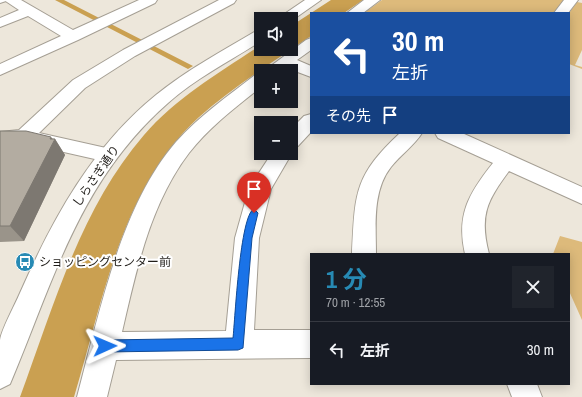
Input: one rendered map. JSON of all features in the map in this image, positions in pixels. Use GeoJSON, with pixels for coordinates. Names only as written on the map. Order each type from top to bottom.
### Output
{"type":"FeatureCollection","features":[{"type":"Feature","properties":{"kind":"street"},"geometry":{"type":"LineString","coordinates":[[11,0],[73,37]]}},
{"type":"Feature","properties":{"kind":"street"},"geometry":{"type":"LineString","coordinates":[[114,0],[132,9]]}},
{"type":"Feature","properties":{"kind":"street"},"geometry":{"type":"LineString","coordinates":[[0,70],[150,0]]}},
{"type":"Feature","properties":{"kind":"street"},"geometry":{"type":"LineString","coordinates":[[24,136],[79,84],[129,53],[229,0]]}},
{"type":"Feature","properties":{"kind":"street"},"geometry":{"type":"LineString","coordinates":[[295,12],[314,0]]}},
{"type":"Feature","properties":{"kind":"street"},"geometry":{"type":"LineString","coordinates":[[355,12],[373,0]]}},
{"type":"Feature","properties":{"kind":"street"},"geometry":{"type":"LineString","coordinates":[[562,12],[572,0]]}},
{"type":"Feature","properties":{"kind":"street"},"geometry":{"type":"LineString","coordinates":[[0,23],[29,11]]}},
{"type":"Feature","properties":{"kind":"street","name":"しらさぎ通り"},"geometry":{"type":"LineString","coordinates":[[0,374],[59,236],[76,201],[108,155],[131,129],[163,98],[254,39]]}},
{"type":"Feature","properties":{"kind":"street"},"geometry":{"type":"LineString","coordinates":[[282,64],[310,44]]}},
{"type":"Feature","properties":{"kind":"street"},"geometry":{"type":"LineString","coordinates":[[286,61],[310,72]]}},
{"type":"Feature","properties":{"kind":"street"},"geometry":{"type":"LineString","coordinates":[[92,397],[133,242],[157,188],[174,159],[198,132],[221,109],[254,85]]}},
{"type":"Feature","properties":{"kind":"street"},"geometry":{"type":"LineString","coordinates":[[298,134],[310,121]]}},
{"type":"Feature","properties":{"kind":"street"},"geometry":{"type":"LineString","coordinates":[[364,253],[366,204],[372,179],[383,164],[411,134]]}},
{"type":"Feature","properties":{"kind":"street"},"geometry":{"type":"LineString","coordinates":[[458,135],[506,161],[582,196]]}},
{"type":"Feature","properties":{"kind":"street"},"geometry":{"type":"LineString","coordinates":[[0,139],[24,136],[108,155]]}},
{"type":"Feature","properties":{"kind":"street"},"geometry":{"type":"LineString","coordinates":[[238,344],[247,238],[260,188],[278,160]]}},
{"type":"Feature","properties":{"kind":"street"},"geometry":{"type":"LineString","coordinates":[[477,253],[474,244],[474,220],[480,197],[506,161]]}},
{"type":"Feature","properties":{"kind":"street"},"geometry":{"type":"LineString","coordinates":[[105,346],[310,344]]}},
{"type":"Feature","properties":{"kind":"street"},"geometry":{"type":"LineString","coordinates":[[522,385],[527,397]]}},
{"type":"Feature","properties":{"kind":"lane"},"geometry":{"type":"LineString","coordinates":[[0,1],[5,0]]}},
{"type":"Feature","properties":{"kind":"shaded area"},"geometry":{"type":"Polygon","coordinates":[[[55,0],[64,0],[193,66],[188,69],[55,0]]]}},
{"type":"Feature","properties":{"kind":"shaded area"},"geometry":{"type":"Polygon","coordinates":[[[331,0],[363,0],[345,12],[313,12],[331,0]]]}},
{"type":"Feature","properties":{"kind":"shaded area"},"geometry":{"type":"Polygon","coordinates":[[[382,0],[565,0],[555,12],[365,12],[382,0]]]}},
{"type":"Feature","properties":{"kind":"shaded area"},"geometry":{"type":"Polygon","coordinates":[[[577,2],[582,3],[582,50],[575,65],[582,67],[582,69],[570,64],[570,12],[577,2]]]}},
{"type":"Feature","properties":{"kind":"shaded area"},"geometry":{"type":"Polygon","coordinates":[[[310,14],[310,37],[298,45],[298,21],[310,14]]]}},
{"type":"Feature","properties":{"kind":"shaded area"},"geometry":{"type":"Polygon","coordinates":[[[254,50],[254,56],[281,56],[269,64],[254,64],[254,75],[198,118],[172,146],[150,178],[133,212],[118,248],[74,397],[20,397],[70,260],[102,195],[122,164],[144,135],[184,97],[254,50]]]}},
{"type":"Feature","properties":{"kind":"shaded area"},"geometry":{"type":"Polygon","coordinates":[[[560,236],[582,242],[582,320],[570,293],[570,253],[553,253],[560,236]]]}},
{"type":"Feature","properties":{"kind":"building"},"geometry":{"type":"Polygon","coordinates":[[[0,131],[26,131],[51,137],[50,139],[55,139],[10,226],[0,226],[0,131]]]}},
{"type":"Feature","properties":{"kind":"place","name":"ショッピングセンター前"},"geometry":{"type":"Point","coordinates":[25,262]}},
{"type":"Feature","properties":{"kind":"route"},"geometry":{"type":"LineString","coordinates":[[105,346],[238,344],[247,238],[254,213]]}}]}
